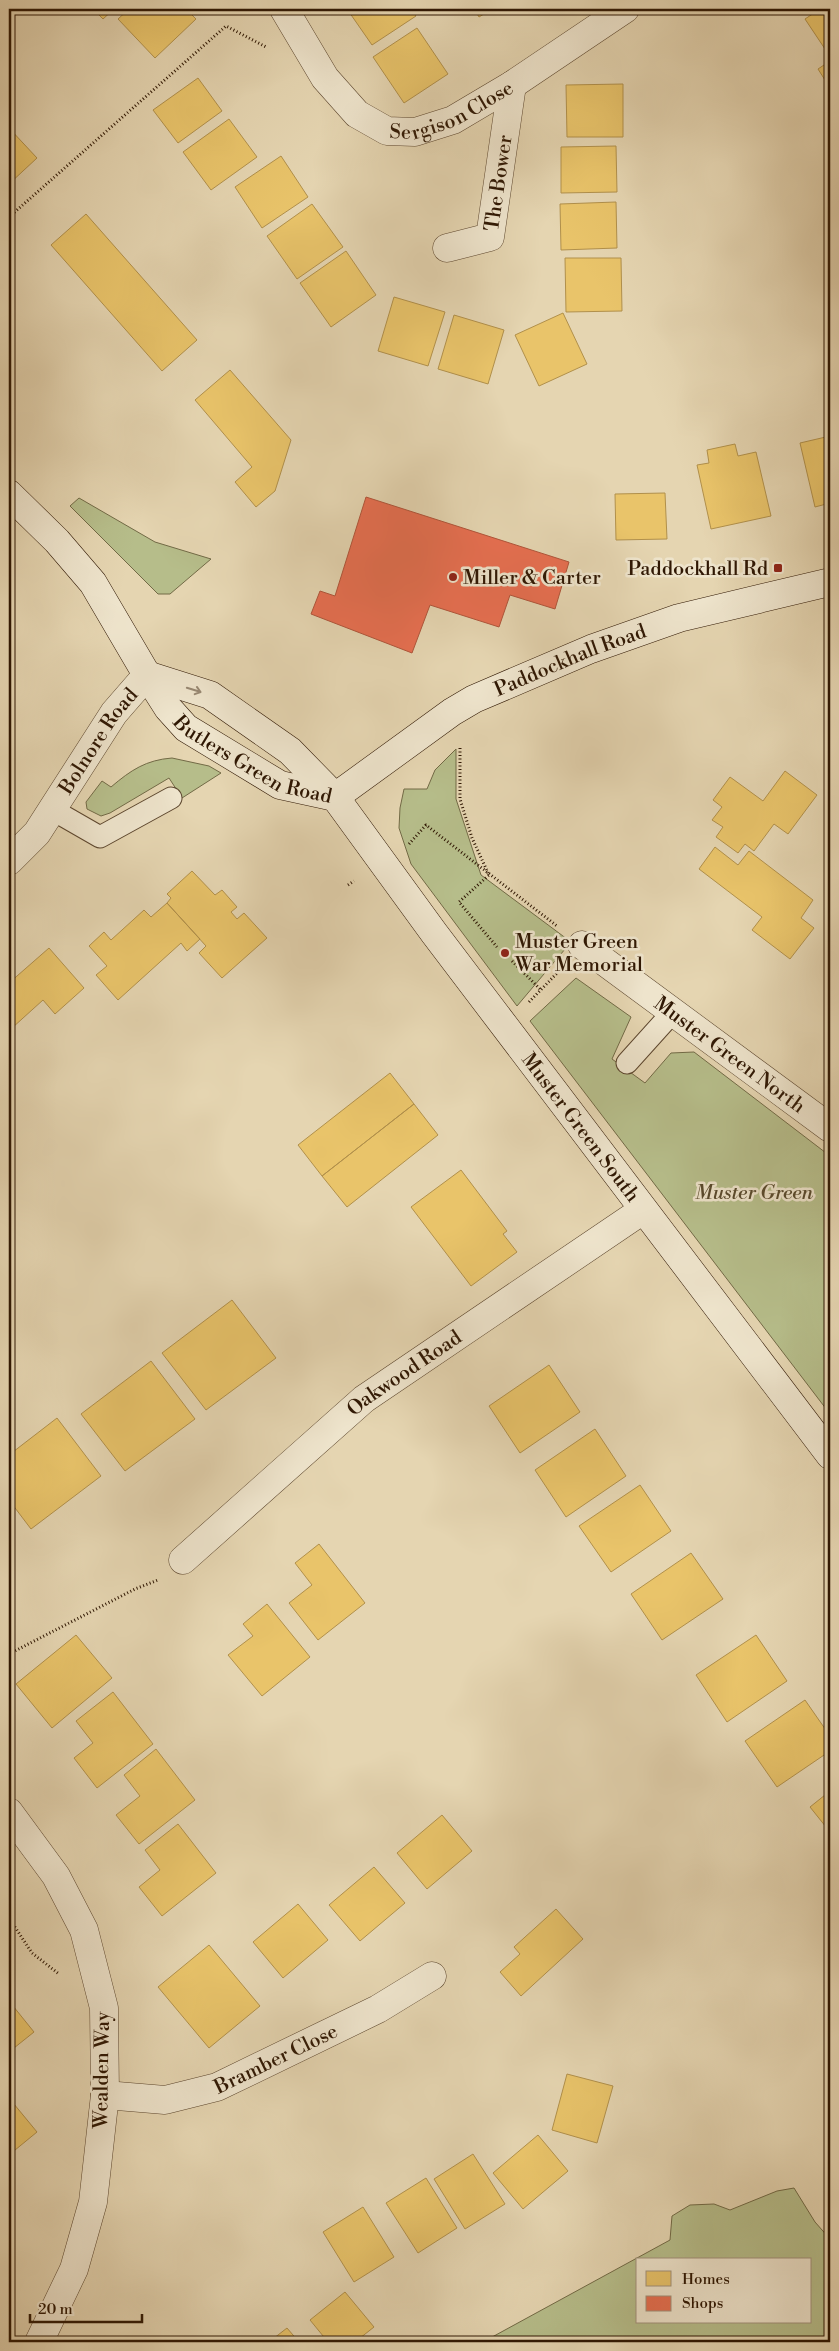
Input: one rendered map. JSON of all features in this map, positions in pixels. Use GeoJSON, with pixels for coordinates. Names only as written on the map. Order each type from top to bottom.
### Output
{"type":"FeatureCollection","features":[{"type":"Feature","properties":{"kind":"street","name":"Sergison Close"},"geometry":{"type":"LineString","coordinates":[[284,9],[325,78],[357,114],[387,131],[415,132],[453,120],[512,84],[624,9]]}},
{"type":"Feature","properties":{"kind":"street","name":"The Bower"},"geometry":{"type":"LineString","coordinates":[[447,248],[490,237],[512,84]]}},
{"type":"Feature","properties":{"kind":"street","name":"Butlers Green Road"},"geometry":{"type":"LineString","coordinates":[[9,494],[57,541],[93,583],[168,708],[186,728],[280,785],[335,797]]}},
{"type":"Feature","properties":{"kind":"street","name":"Paddockhall Road"},"geometry":{"type":"LineString","coordinates":[[335,797],[452,712],[474,699],[582,653],[679,618],[830,582]]}},
{"type":"Feature","properties":{"kind":"street","name":"Butlers Green Road"},"geometry":{"type":"LineString","coordinates":[[147,675],[210,695],[290,751],[335,797]]}},
{"type":"Feature","properties":{"kind":"street","name":"Bolnore Road"},"geometry":{"type":"LineString","coordinates":[[10,857],[36,833],[53,810],[114,713],[147,675]]}},
{"type":"Feature","properties":{"kind":"street","name":"Muster Green South"},"geometry":{"type":"LineString","coordinates":[[335,797],[434,933],[830,1455]]}},
{"type":"Feature","properties":{"kind":"street","name":"Muster Green North"},"geometry":{"type":"LineString","coordinates":[[582,945],[830,1128]]}},
{"type":"Feature","properties":{"kind":"street","name":"Oakwood Road"},"geometry":{"type":"LineString","coordinates":[[183,1560],[364,1399],[643,1210]]}},
{"type":"Feature","properties":{"kind":"street","name":"Wealden Way"},"geometry":{"type":"LineString","coordinates":[[9,1812],[56,1876],[84,1930],[104,2008],[105,2095],[92,2202],[74,2268],[40,2342]]}},
{"type":"Feature","properties":{"kind":"street","name":"Bramber Close"},"geometry":{"type":"LineString","coordinates":[[105,2095],[165,2100],[217,2087],[378,2008],[432,1976]]}},
{"type":"Feature","properties":{"kind":"lane","name":"Bolnore Road"},"geometry":{"type":"LineString","coordinates":[[53,810],[100,837],[171,798]]}},
{"type":"Feature","properties":{"kind":"lane"},"geometry":{"type":"LineString","coordinates":[[627,1063],[672,1013]]}},
{"type":"Feature","properties":{"kind":"path"},"geometry":{"type":"LineString","coordinates":[[9,217],[226,26],[267,48]]}},
{"type":"Feature","properties":{"kind":"path"},"geometry":{"type":"LineString","coordinates":[[460,743],[460,799],[472,838],[489,874]]}},
{"type":"Feature","properties":{"kind":"path"},"geometry":{"type":"LineString","coordinates":[[426,825],[582,945],[541,990],[505,1025]]}},
{"type":"Feature","properties":{"kind":"path"},"geometry":{"type":"LineString","coordinates":[[489,874],[459,902],[497,947]]}},
{"type":"Feature","properties":{"kind":"path"},"geometry":{"type":"LineString","coordinates":[[512,961],[541,990]]}},
{"type":"Feature","properties":{"kind":"path"},"geometry":{"type":"LineString","coordinates":[[9,1654],[135,1589],[163,1579],[183,1560]]}},
{"type":"Feature","properties":{"kind":"path"},"geometry":{"type":"LineString","coordinates":[[9,1918],[32,1953],[61,1975]]}},
{"type":"Feature","properties":{"kind":"green space"},"geometry":{"type":"Polygon","coordinates":[[[79,498],[155,542],[211,559],[170,594],[158,594],[70,506],[79,498]]]}},
{"type":"Feature","properties":{"kind":"green space"},"geometry":{"type":"Polygon","coordinates":[[[456,749],[456,799],[481,875],[571,942],[517,1006],[411,864],[399,828],[400,808],[404,789],[427,789],[435,770],[456,749]]]}},
{"type":"Feature","properties":{"kind":"green space"},"geometry":{"type":"Polygon","coordinates":[[[172,758],[209,766],[221,773],[182,798],[169,778],[110,813],[101,816],[87,809],[86,802],[102,781],[111,787],[139,767],[154,761],[172,758]]]}},
{"type":"Feature","properties":{"kind":"green space","name":"Muster Green"},"geometry":{"type":"Polygon","coordinates":[[[576,978],[631,1017],[612,1059],[645,1083],[671,1053],[694,1052],[830,1156],[830,1414],[530,1021],[576,978]]]}},
{"type":"Feature","properties":{"kind":"green space"},"geometry":{"type":"Polygon","coordinates":[[[794,2188],[815,2222],[830,2239],[830,2342],[483,2342],[636,2259],[636,2324],[812,2324],[812,2258],[637,2258],[670,2240],[672,2216],[690,2205],[714,2204],[730,2210],[777,2191],[794,2188]]]}},
{"type":"Feature","properties":{"kind":"building: Homes"},"geometry":{"type":"Polygon","coordinates":[[[93,9],[114,9],[103,19],[93,9]]]}},
{"type":"Feature","properties":{"kind":"building: Homes"},"geometry":{"type":"Polygon","coordinates":[[[129,9],[186,9],[196,19],[155,58],[118,19],[129,9]]]}},
{"type":"Feature","properties":{"kind":"building: Homes"},"geometry":{"type":"Polygon","coordinates":[[[347,9],[411,9],[416,16],[372,45],[347,9]]]}},
{"type":"Feature","properties":{"kind":"building: Homes"},"geometry":{"type":"Polygon","coordinates":[[[474,9],[492,9],[479,17],[474,9]]]}},
{"type":"Feature","properties":{"kind":"building: Homes"},"geometry":{"type":"Polygon","coordinates":[[[820,9],[830,9],[830,50],[827,52],[805,19],[820,9]]]}},
{"type":"Feature","properties":{"kind":"building: Homes"},"geometry":{"type":"Polygon","coordinates":[[[417,28],[448,74],[404,103],[373,57],[417,28]]]}},
{"type":"Feature","properties":{"kind":"building: Homes"},"geometry":{"type":"Polygon","coordinates":[[[830,61],[830,88],[818,69],[830,61]]]}},
{"type":"Feature","properties":{"kind":"building: Homes"},"geometry":{"type":"Polygon","coordinates":[[[198,78],[222,111],[178,143],[153,110],[198,78]]]}},
{"type":"Feature","properties":{"kind":"building: Homes"},"geometry":{"type":"Polygon","coordinates":[[[623,84],[623,137],[567,137],[566,85],[623,84]]]}},
{"type":"Feature","properties":{"kind":"building: Homes"},"geometry":{"type":"Polygon","coordinates":[[[229,119],[257,157],[211,190],[183,152],[229,119]]]}},
{"type":"Feature","properties":{"kind":"building: Homes"},"geometry":{"type":"Polygon","coordinates":[[[9,128],[37,158],[9,184],[9,128]]]}},
{"type":"Feature","properties":{"kind":"building: Homes"},"geometry":{"type":"Polygon","coordinates":[[[616,146],[617,192],[561,193],[561,147],[616,146]]]}},
{"type":"Feature","properties":{"kind":"building: Homes"},"geometry":{"type":"Polygon","coordinates":[[[281,156],[308,197],[262,228],[235,187],[281,156]]]}},
{"type":"Feature","properties":{"kind":"building: Homes"},"geometry":{"type":"Polygon","coordinates":[[[616,202],[617,248],[561,250],[560,204],[616,202]]]}},
{"type":"Feature","properties":{"kind":"building: Homes"},"geometry":{"type":"Polygon","coordinates":[[[312,204],[343,247],[297,279],[267,236],[312,204]]]}},
{"type":"Feature","properties":{"kind":"building: Homes"},"geometry":{"type":"Polygon","coordinates":[[[86,214],[197,340],[162,371],[51,245],[86,214]]]}},
{"type":"Feature","properties":{"kind":"building: Homes"},"geometry":{"type":"Polygon","coordinates":[[[346,251],[376,295],[331,327],[300,283],[346,251]]]}},
{"type":"Feature","properties":{"kind":"building: Homes"},"geometry":{"type":"Polygon","coordinates":[[[565,258],[621,258],[622,311],[566,312],[565,258]]]}},
{"type":"Feature","properties":{"kind":"building: Homes"},"geometry":{"type":"Polygon","coordinates":[[[394,297],[445,312],[428,366],[378,351],[394,297]]]}},
{"type":"Feature","properties":{"kind":"building: Homes"},"geometry":{"type":"Polygon","coordinates":[[[563,313],[587,364],[539,386],[515,335],[563,313]]]}},
{"type":"Feature","properties":{"kind":"building: Homes"},"geometry":{"type":"Polygon","coordinates":[[[454,315],[504,330],[488,384],[438,369],[454,315]]]}},
{"type":"Feature","properties":{"kind":"building: Homes"},"geometry":{"type":"Polygon","coordinates":[[[230,370],[291,440],[275,491],[256,507],[235,482],[252,467],[195,400],[230,370]]]}},
{"type":"Feature","properties":{"kind":"building: Homes"},"geometry":{"type":"Polygon","coordinates":[[[830,436],[830,503],[815,507],[800,443],[830,436]]]}},
{"type":"Feature","properties":{"kind":"building: Homes"},"geometry":{"type":"Polygon","coordinates":[[[735,444],[738,456],[756,452],[771,516],[711,529],[697,465],[709,463],[707,450],[735,444]]]}},
{"type":"Feature","properties":{"kind":"building: Homes"},"geometry":{"type":"Polygon","coordinates":[[[665,493],[667,539],[616,540],[615,494],[665,493]]]}},
{"type":"Feature","properties":{"kind":"building: Homes"},"geometry":{"type":"Polygon","coordinates":[[[785,771],[817,795],[788,834],[774,824],[754,851],[745,844],[738,853],[716,837],[723,827],[712,820],[722,807],[713,800],[730,777],[763,801],[785,771]]]}},
{"type":"Feature","properties":{"kind":"building: Homes"},"geometry":{"type":"Polygon","coordinates":[[[715,847],[738,865],[749,851],[813,900],[801,918],[814,928],[790,959],[752,930],[762,917],[699,869],[715,847]]]}},
{"type":"Feature","properties":{"kind":"building: Homes"},"geometry":{"type":"Polygon","coordinates":[[[192,871],[215,895],[222,890],[237,907],[231,912],[237,919],[244,913],[267,938],[222,978],[199,953],[206,946],[167,903],[171,898],[167,894],[192,871]]]}},
{"type":"Feature","properties":{"kind":"building: Homes"},"geometry":{"type":"Polygon","coordinates":[[[167,903],[200,939],[187,951],[181,943],[118,1000],[96,975],[107,966],[89,946],[104,932],[111,940],[144,910],[151,917],[167,903]]]}},
{"type":"Feature","properties":{"kind":"building: Homes"},"geometry":{"type":"Polygon","coordinates":[[[49,948],[84,988],[55,1014],[43,1000],[12,1028],[9,1024],[9,983],[49,948]]]}},
{"type":"Feature","properties":{"kind":"building: Homes"},"geometry":{"type":"Polygon","coordinates":[[[390,1073],[414,1104],[322,1176],[298,1145],[390,1073]]]}},
{"type":"Feature","properties":{"kind":"building: Homes"},"geometry":{"type":"Polygon","coordinates":[[[414,1104],[438,1135],[347,1207],[322,1176],[414,1104]]]}},
{"type":"Feature","properties":{"kind":"building: Homes"},"geometry":{"type":"Polygon","coordinates":[[[461,1170],[507,1231],[503,1234],[517,1252],[471,1286],[411,1207],[461,1170]]]}},
{"type":"Feature","properties":{"kind":"building: Homes"},"geometry":{"type":"Polygon","coordinates":[[[232,1300],[276,1358],[206,1410],[162,1353],[232,1300]]]}},
{"type":"Feature","properties":{"kind":"building: Homes"},"geometry":{"type":"Polygon","coordinates":[[[151,1361],[195,1419],[125,1471],[81,1414],[151,1361]]]}},
{"type":"Feature","properties":{"kind":"building: Homes"},"geometry":{"type":"Polygon","coordinates":[[[549,1365],[580,1412],[520,1453],[489,1406],[549,1365]]]}},
{"type":"Feature","properties":{"kind":"building: Homes"},"geometry":{"type":"Polygon","coordinates":[[[57,1418],[101,1476],[31,1529],[9,1500],[9,1455],[57,1418]]]}},
{"type":"Feature","properties":{"kind":"building: Homes"},"geometry":{"type":"Polygon","coordinates":[[[595,1429],[626,1476],[566,1517],[535,1470],[595,1429]]]}},
{"type":"Feature","properties":{"kind":"building: Homes"},"geometry":{"type":"Polygon","coordinates":[[[640,1485],[671,1531],[611,1572],[579,1526],[640,1485]]]}},
{"type":"Feature","properties":{"kind":"building: Homes"},"geometry":{"type":"Polygon","coordinates":[[[319,1544],[365,1603],[318,1640],[289,1603],[312,1585],[295,1563],[319,1544]]]}},
{"type":"Feature","properties":{"kind":"building: Homes"},"geometry":{"type":"Polygon","coordinates":[[[691,1553],[723,1599],[662,1640],[631,1594],[691,1553]]]}},
{"type":"Feature","properties":{"kind":"building: Homes"},"geometry":{"type":"Polygon","coordinates":[[[267,1604],[310,1657],[262,1696],[228,1655],[253,1636],[243,1624],[267,1604]]]}},
{"type":"Feature","properties":{"kind":"building: Homes"},"geometry":{"type":"Polygon","coordinates":[[[76,1635],[112,1678],[52,1728],[16,1684],[76,1635]]]}},
{"type":"Feature","properties":{"kind":"building: Homes"},"geometry":{"type":"Polygon","coordinates":[[[756,1635],[787,1681],[727,1722],[696,1675],[756,1635]]]}},
{"type":"Feature","properties":{"kind":"building: Homes"},"geometry":{"type":"Polygon","coordinates":[[[113,1692],[153,1744],[97,1788],[74,1758],[93,1743],[76,1721],[113,1692]]]}},
{"type":"Feature","properties":{"kind":"building: Homes"},"geometry":{"type":"Polygon","coordinates":[[[805,1700],[830,1736],[830,1751],[777,1787],[745,1741],[805,1700]]]}},
{"type":"Feature","properties":{"kind":"building: Homes"},"geometry":{"type":"Polygon","coordinates":[[[156,1749],[195,1800],[139,1844],[116,1815],[140,1796],[124,1775],[156,1749]]]}},
{"type":"Feature","properties":{"kind":"building: Homes"},"geometry":{"type":"Polygon","coordinates":[[[830,1791],[830,1832],[810,1807],[830,1791]]]}},
{"type":"Feature","properties":{"kind":"building: Homes"},"geometry":{"type":"Polygon","coordinates":[[[442,1815],[472,1851],[427,1889],[397,1853],[442,1815]]]}},
{"type":"Feature","properties":{"kind":"building: Homes"},"geometry":{"type":"Polygon","coordinates":[[[178,1824],[216,1873],[162,1916],[139,1887],[160,1870],[145,1850],[178,1824]]]}},
{"type":"Feature","properties":{"kind":"building: Homes"},"geometry":{"type":"Polygon","coordinates":[[[374,1867],[405,1903],[360,1941],[329,1905],[374,1867]]]}},
{"type":"Feature","properties":{"kind":"building: Homes"},"geometry":{"type":"Polygon","coordinates":[[[298,1904],[328,1940],[283,1978],[253,1942],[298,1904]]]}},
{"type":"Feature","properties":{"kind":"building: Homes"},"geometry":{"type":"Polygon","coordinates":[[[556,1909],[583,1939],[521,1996],[500,1972],[520,1954],[514,1947],[556,1909]]]}},
{"type":"Feature","properties":{"kind":"building: Homes"},"geometry":{"type":"Polygon","coordinates":[[[209,1945],[260,2006],[209,2048],[158,1987],[209,1945]]]}},
{"type":"Feature","properties":{"kind":"building: Homes"},"geometry":{"type":"Polygon","coordinates":[[[9,2001],[34,2032],[9,2052],[9,2001]]]}},
{"type":"Feature","properties":{"kind":"building: Homes"},"geometry":{"type":"Polygon","coordinates":[[[567,2074],[613,2086],[597,2143],[552,2130],[567,2074]]]}},
{"type":"Feature","properties":{"kind":"building: Homes"},"geometry":{"type":"Polygon","coordinates":[[[9,2098],[37,2132],[9,2155],[9,2098]]]}},
{"type":"Feature","properties":{"kind":"building: Homes"},"geometry":{"type":"Polygon","coordinates":[[[538,2135],[568,2171],[523,2209],[493,2173],[538,2135]]]}},
{"type":"Feature","properties":{"kind":"building: Homes"},"geometry":{"type":"Polygon","coordinates":[[[473,2154],[505,2204],[465,2229],[434,2179],[473,2154]]]}},
{"type":"Feature","properties":{"kind":"building: Homes"},"geometry":{"type":"Polygon","coordinates":[[[426,2178],[457,2228],[418,2253],[386,2203],[426,2178]]]}},
{"type":"Feature","properties":{"kind":"building: Homes"},"geometry":{"type":"Polygon","coordinates":[[[363,2207],[394,2257],[354,2282],[323,2232],[363,2207]]]}},
{"type":"Feature","properties":{"kind":"building: Homes"},"geometry":{"type":"Polygon","coordinates":[[[345,2292],[374,2327],[355,2342],[328,2342],[310,2320],[345,2292]]]}},
{"type":"Feature","properties":{"kind":"building: Homes"},"geometry":{"type":"Polygon","coordinates":[[[287,2328],[299,2342],[269,2342],[287,2328]]]}},
{"type":"Feature","properties":{"kind":"building: Shops","name":"Miller & Carter"},"geometry":{"type":"Polygon","coordinates":[[[366,497],[569,562],[555,609],[510,595],[499,627],[430,605],[412,653],[311,614],[320,591],[335,596],[366,497]]]}},
{"type":"Feature","properties":{"kind":"place","name":"Paddockhall Rd"},"geometry":{"type":"Point","coordinates":[778,568]}},
{"type":"Feature","properties":{"kind":"place","name":"Miller & Carter"},"geometry":{"type":"Point","coordinates":[453,577]}},
{"type":"Feature","properties":{"kind":"place","name":"Muster Green War Memorial"},"geometry":{"type":"Point","coordinates":[505,953]}}]}
